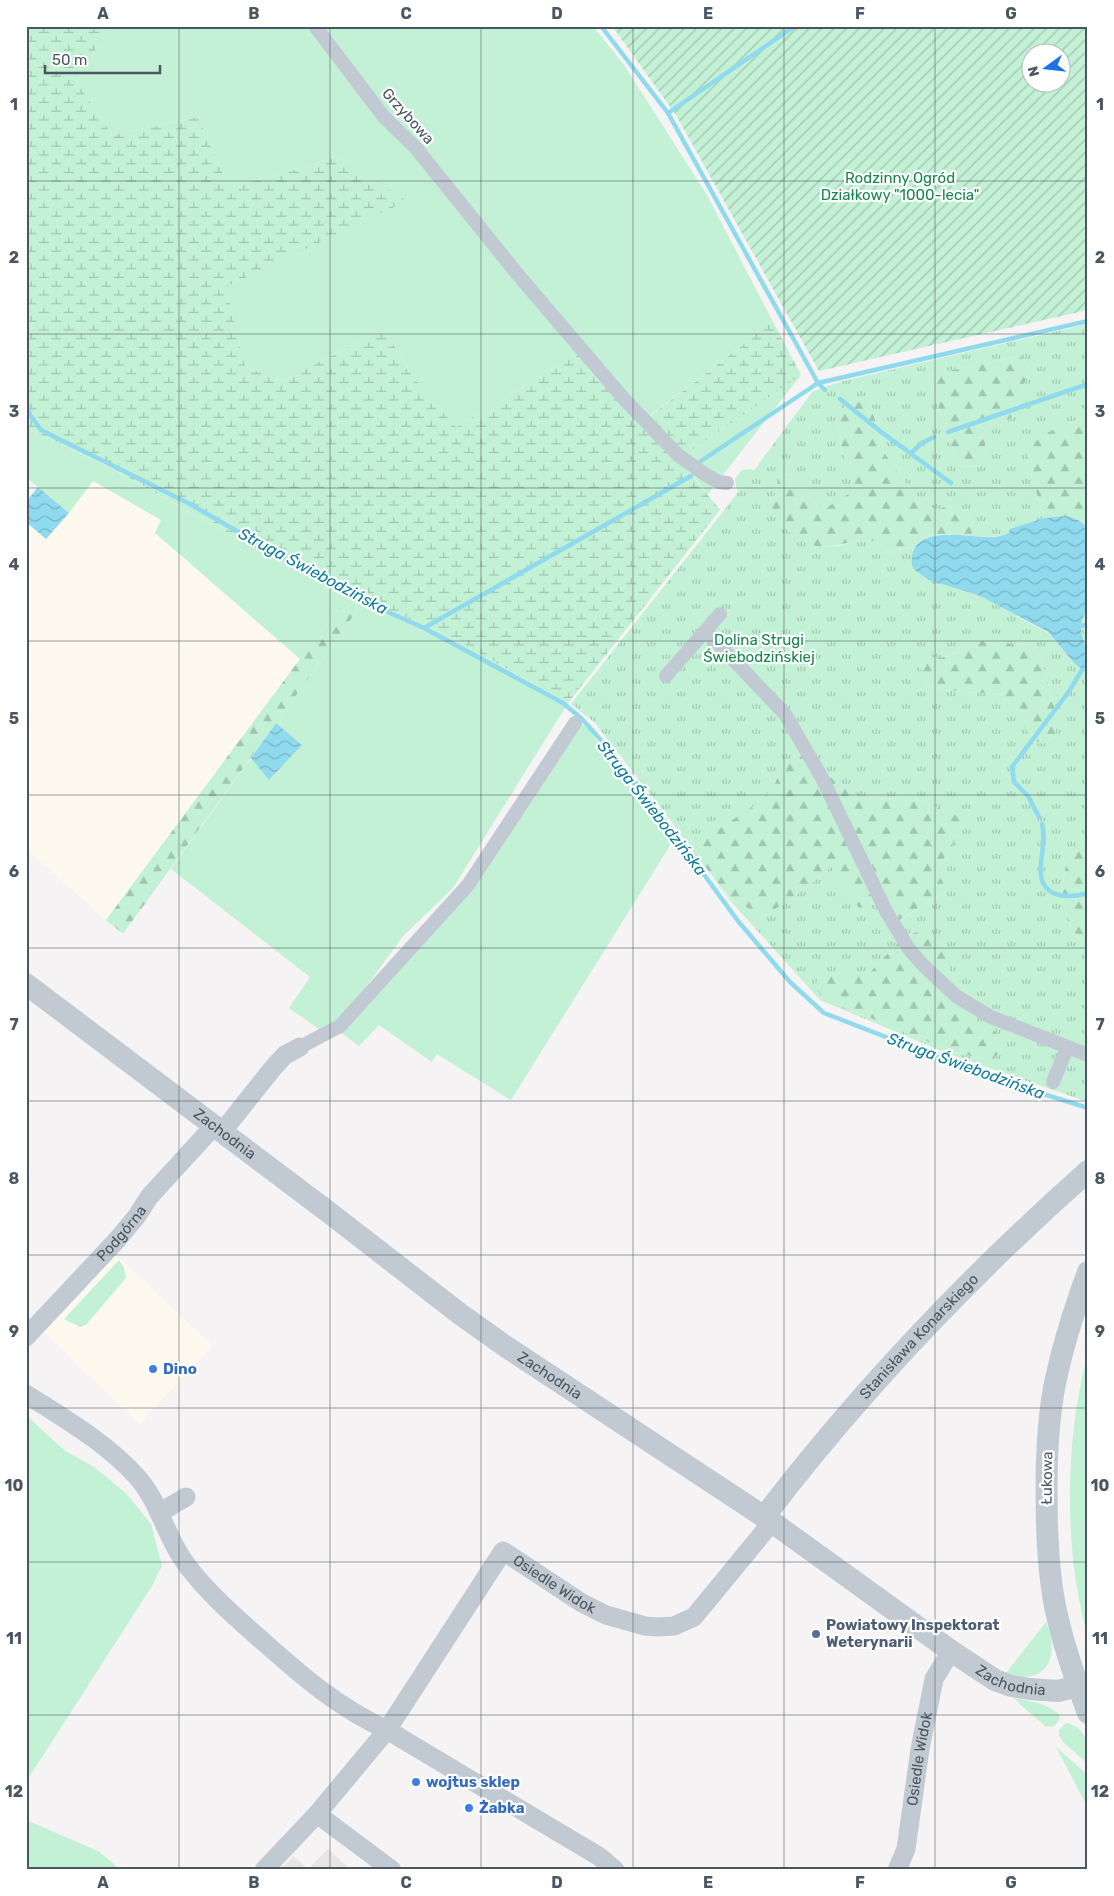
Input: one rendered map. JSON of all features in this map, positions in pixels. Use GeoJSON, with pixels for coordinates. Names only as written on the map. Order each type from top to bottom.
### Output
{"type":"FeatureCollection","features":[{"type":"Feature","properties":{"kind":"street","name":"Grzybowa"},"geometry":{"type":"LineString","coordinates":[[315,26],[384,117],[416,148],[573,341],[678,455],[706,475],[719,482],[727,483]]}},
{"type":"Feature","properties":{"kind":"street"},"geometry":{"type":"LineString","coordinates":[[666,676],[720,614]]}},
{"type":"Feature","properties":{"kind":"street"},"geometry":{"type":"LineString","coordinates":[[706,631],[789,721],[822,778],[886,911],[909,949],[923,965],[956,996],[970,1006],[991,1017],[1088,1055]]}},
{"type":"Feature","properties":{"kind":"street"},"geometry":{"type":"LineString","coordinates":[[300,1047],[340,1026],[468,885],[575,723]]}},
{"type":"Feature","properties":{"kind":"street","name":"Zachodnia"},"geometry":{"type":"LineString","coordinates":[[26,984],[505,1346],[768,1520],[951,1651],[995,1680],[1011,1686],[1050,1691],[1078,1686]]}},
{"type":"Feature","properties":{"kind":"street","name":"Podgórna"},"geometry":{"type":"LineString","coordinates":[[26,1337],[116,1241],[137,1216],[149,1197],[218,1129],[285,1055],[300,1047]]}},
{"type":"Feature","properties":{"kind":"street"},"geometry":{"type":"LineString","coordinates":[[1053,1082],[1067,1048]]}},
{"type":"Feature","properties":{"kind":"street","name":"Stanisława Konarskiego"},"geometry":{"type":"LineString","coordinates":[[768,1520],[854,1405],[976,1274],[1088,1170]]}},
{"type":"Feature","properties":{"kind":"street","name":"Łukowa"},"geometry":{"type":"LineString","coordinates":[[1078,1686],[1057,1615],[1048,1561],[1046,1475],[1054,1391],[1068,1333],[1088,1272]]}},
{"type":"Feature","properties":{"kind":"street"},"geometry":{"type":"LineString","coordinates":[[26,1394],[94,1438],[139,1479],[148,1492],[185,1564],[206,1588],[308,1682],[342,1706],[387,1730],[600,1857],[614,1870]]}},
{"type":"Feature","properties":{"kind":"street"},"geometry":{"type":"LineString","coordinates":[[159,1513],[186,1496]]}},
{"type":"Feature","properties":{"kind":"street","name":"Osiedle Widok"},"geometry":{"type":"LineString","coordinates":[[387,1730],[503,1551],[582,1602],[606,1615],[645,1626],[674,1626],[694,1617],[768,1520]]}},
{"type":"Feature","properties":{"kind":"street","name":"Osiedle Widok"},"geometry":{"type":"LineString","coordinates":[[897,1870],[906,1849],[920,1749],[934,1679],[951,1651]]}},
{"type":"Feature","properties":{"kind":"street"},"geometry":{"type":"LineString","coordinates":[[1078,1686],[1088,1713]]}},
{"type":"Feature","properties":{"kind":"street"},"geometry":{"type":"LineString","coordinates":[[264,1870],[317,1814],[387,1730]]}},
{"type":"Feature","properties":{"kind":"street"},"geometry":{"type":"LineString","coordinates":[[317,1814],[392,1870]]}},
{"type":"Feature","properties":{"kind":"shaded area"},"geometry":{"type":"Polygon","coordinates":[[[93,481],[161,520],[156,533],[300,659],[106,920],[26,849],[26,522],[47,539],[93,481]]]}},
{"type":"Feature","properties":{"kind":"shaded area"},"geometry":{"type":"Polygon","coordinates":[[[115,1254],[213,1346],[139,1424],[44,1332],[115,1254]]]}},
{"type":"Feature","properties":{"kind":"shaded area"},"geometry":{"type":"Polygon","coordinates":[[[328,1849],[351,1870],[280,1870],[293,1856],[308,1869],[328,1849]]]}},
{"type":"Feature","properties":{"kind":"green space"},"geometry":{"type":"Polygon","coordinates":[[[26,26],[112,26],[75,79],[112,135],[198,117],[229,188],[339,157],[407,201],[226,287],[245,366],[280,382],[384,329],[412,375],[456,427],[579,353],[646,419],[752,338],[770,316],[801,375],[679,459],[720,510],[568,703],[449,636],[295,569],[106,465],[26,428],[26,26]]]}},
{"type":"Feature","properties":{"kind":"green space"},"geometry":{"type":"Polygon","coordinates":[[[112,26],[593,26],[624,65],[707,195],[770,316],[752,338],[645,419],[579,353],[456,427],[412,375],[384,329],[280,382],[245,366],[226,287],[406,201],[339,157],[229,188],[198,117],[112,135],[75,79],[112,26]]]}},
{"type":"Feature","properties":{"kind":"green space","name":"Rodzinny Ogród Działkowy \"1000-lecia\""},"geometry":{"type":"Polygon","coordinates":[[[612,26],[1088,26],[1088,310],[819,371],[676,115],[612,26]]]}},
{"type":"Feature","properties":{"kind":"green space","name":"Dolina Strugi Świebodzińskiej"},"geometry":{"type":"Polygon","coordinates":[[[1088,324],[1088,417],[1042,436],[1029,449],[1026,458],[1044,518],[1011,529],[1009,533],[1004,535],[991,537],[973,536],[971,521],[966,511],[946,506],[938,509],[928,508],[919,501],[884,452],[871,404],[866,402],[849,403],[836,415],[841,449],[853,481],[850,493],[826,508],[811,500],[799,482],[787,474],[781,474],[777,479],[777,489],[769,509],[798,539],[814,546],[825,547],[852,542],[876,541],[890,553],[916,547],[913,553],[963,589],[978,595],[1048,633],[1075,664],[1088,674],[1088,838],[1066,863],[1062,890],[1066,914],[1074,932],[1088,951],[1088,1102],[949,1054],[820,1000],[727,897],[710,875],[728,897],[749,909],[767,915],[810,885],[831,867],[859,908],[876,904],[859,864],[869,860],[899,921],[947,890],[936,869],[950,851],[964,821],[955,814],[914,798],[859,799],[829,776],[812,757],[796,755],[783,763],[773,788],[759,802],[698,843],[693,850],[594,722],[571,704],[726,508],[813,391],[843,381],[1088,324]],[[1021,356],[928,375],[959,467],[979,466],[986,456],[984,428],[1012,418],[1030,368],[1021,356]],[[982,641],[953,655],[931,657],[920,666],[927,685],[942,690],[1003,695],[1011,702],[1030,738],[1043,744],[1056,736],[1056,713],[1042,660],[1034,649],[1017,644],[982,641]],[[920,930],[902,938],[871,971],[830,973],[818,978],[815,986],[822,998],[950,1051],[991,1061],[998,1054],[996,1032],[968,1016],[959,1008],[951,983],[948,947],[920,930]]]}},
{"type":"Feature","properties":{"kind":"green space"},"geometry":{"type":"Polygon","coordinates":[[[1021,356],[1030,368],[1012,418],[984,428],[986,456],[979,466],[959,467],[928,375],[1021,356]]]}},
{"type":"Feature","properties":{"kind":"green space"},"geometry":{"type":"Polygon","coordinates":[[[801,375],[708,494],[679,459],[801,375]]]}},
{"type":"Feature","properties":{"kind":"green space"},"geometry":{"type":"Polygon","coordinates":[[[849,403],[871,404],[884,452],[919,501],[928,508],[938,509],[946,506],[966,511],[971,521],[973,536],[936,535],[927,538],[916,547],[890,553],[876,541],[814,547],[797,540],[784,527],[769,509],[777,489],[777,479],[781,474],[787,474],[799,482],[811,500],[826,508],[853,481],[841,449],[836,415],[849,403]]]}},
{"type":"Feature","properties":{"kind":"green space"},"geometry":{"type":"Polygon","coordinates":[[[1088,417],[1088,528],[1067,518],[1044,518],[1026,458],[1029,449],[1042,436],[1088,417]]]}},
{"type":"Feature","properties":{"kind":"green space"},"geometry":{"type":"Polygon","coordinates":[[[26,428],[105,465],[295,569],[352,593],[300,659],[155,533],[161,520],[93,481],[69,513],[26,477],[26,428]]]}},
{"type":"Feature","properties":{"kind":"green space"},"geometry":{"type":"Polygon","coordinates":[[[751,469],[756,471],[741,494],[736,487],[735,479],[742,470],[751,469]]]}},
{"type":"Feature","properties":{"kind":"green space"},"geometry":{"type":"Polygon","coordinates":[[[352,593],[365,600],[123,934],[106,920],[300,659],[352,593]]]}},
{"type":"Feature","properties":{"kind":"green space"},"geometry":{"type":"Polygon","coordinates":[[[365,600],[449,636],[568,703],[453,888],[404,935],[339,1022],[322,1031],[289,1008],[310,977],[171,869],[251,758],[270,780],[301,744],[276,723],[365,600]]]}},
{"type":"Feature","properties":{"kind":"green space"},"geometry":{"type":"Polygon","coordinates":[[[1088,609],[1088,655],[1082,626],[1088,609]]]}},
{"type":"Feature","properties":{"kind":"green space"},"geometry":{"type":"Polygon","coordinates":[[[982,641],[1017,644],[1034,649],[1042,660],[1056,713],[1056,736],[1043,744],[1030,738],[1003,695],[942,690],[927,685],[920,666],[931,657],[954,655],[982,641]]]}},
{"type":"Feature","properties":{"kind":"green space"},"geometry":{"type":"Polygon","coordinates":[[[582,724],[589,729],[671,844],[511,1100],[437,1054],[432,1062],[379,1025],[359,1046],[340,1032],[474,886],[582,724]]]}},
{"type":"Feature","properties":{"kind":"green space"},"geometry":{"type":"Polygon","coordinates":[[[796,755],[812,757],[859,799],[914,798],[955,814],[964,821],[950,851],[936,869],[947,890],[898,921],[876,904],[859,909],[831,867],[810,885],[767,915],[749,909],[729,897],[692,850],[698,843],[773,788],[783,763],[796,755]]]}},
{"type":"Feature","properties":{"kind":"green space"},"geometry":{"type":"Polygon","coordinates":[[[1088,838],[1088,951],[1074,932],[1066,914],[1062,890],[1066,863],[1088,838]]]}},
{"type":"Feature","properties":{"kind":"green space"},"geometry":{"type":"Polygon","coordinates":[[[920,930],[948,947],[966,1015],[987,1024],[996,1032],[998,1054],[991,1061],[950,1051],[822,998],[815,986],[818,978],[830,973],[871,971],[902,938],[920,930]]]}},
{"type":"Feature","properties":{"kind":"green space"},"geometry":{"type":"Polygon","coordinates":[[[119,1260],[124,1267],[126,1278],[86,1325],[80,1327],[64,1319],[119,1260]]]}},
{"type":"Feature","properties":{"kind":"green space"},"geometry":{"type":"Polygon","coordinates":[[[1088,1354],[1088,1636],[1074,1569],[1070,1495],[1071,1457],[1075,1421],[1080,1386],[1088,1354]]]}},
{"type":"Feature","properties":{"kind":"green space"},"geometry":{"type":"Polygon","coordinates":[[[26,1415],[64,1450],[94,1467],[127,1494],[151,1524],[162,1566],[152,1586],[26,1782],[26,1415]]]}},
{"type":"Feature","properties":{"kind":"green space"},"geometry":{"type":"Polygon","coordinates":[[[1046,1622],[1052,1648],[1048,1664],[1035,1675],[1018,1677],[1006,1673],[1046,1622]]]}},
{"type":"Feature","properties":{"kind":"green space"},"geometry":{"type":"Polygon","coordinates":[[[1013,1698],[1038,1703],[1050,1708],[1060,1715],[1058,1722],[1053,1727],[1045,1726],[1013,1698]]]}},
{"type":"Feature","properties":{"kind":"green space"},"geometry":{"type":"Polygon","coordinates":[[[1066,1723],[1073,1725],[1083,1733],[1088,1750],[1088,1764],[1063,1742],[1059,1736],[1059,1730],[1066,1723]]]}},
{"type":"Feature","properties":{"kind":"green space"},"geometry":{"type":"Polygon","coordinates":[[[1056,1747],[1088,1775],[1088,1808],[1056,1747]]]}},
{"type":"Feature","properties":{"kind":"green space"},"geometry":{"type":"Polygon","coordinates":[[[26,1820],[98,1851],[121,1870],[26,1870],[26,1820]]]}},
{"type":"Feature","properties":{"kind":"water"},"geometry":{"type":"Polygon","coordinates":[[[38,487],[69,513],[46,539],[26,522],[26,502],[38,487]]]}},
{"type":"Feature","properties":{"kind":"water"},"geometry":{"type":"Polygon","coordinates":[[[1067,516],[1078,520],[1088,528],[1088,609],[1081,626],[1088,659],[1088,674],[1075,664],[1048,632],[978,595],[929,580],[912,566],[913,553],[918,544],[927,538],[939,535],[995,537],[1009,533],[1010,529],[1044,518],[1067,516]]]}},
{"type":"Feature","properties":{"kind":"water"},"geometry":{"type":"Polygon","coordinates":[[[276,723],[302,745],[269,780],[251,758],[276,723]]]}},
{"type":"Feature","properties":{"kind":"waterway"},"geometry":{"type":"LineString","coordinates":[[601,26],[668,113]]}},
{"type":"Feature","properties":{"kind":"waterway"},"geometry":{"type":"LineString","coordinates":[[795,26],[668,113],[818,383],[825,390]]}},
{"type":"Feature","properties":{"kind":"waterway"},"geometry":{"type":"LineString","coordinates":[[701,461],[818,383],[1088,321]]}},
{"type":"Feature","properties":{"kind":"waterway"},"geometry":{"type":"LineString","coordinates":[[948,432],[1088,384]]}},
{"type":"Feature","properties":{"kind":"waterway"},"geometry":{"type":"LineString","coordinates":[[840,399],[951,483]]}},
{"type":"Feature","properties":{"kind":"waterway","name":"Struga Świebodzińska"},"geometry":{"type":"LineString","coordinates":[[26,402],[30,415],[41,430],[190,504],[301,568],[379,608],[424,628],[563,703],[581,718],[609,749],[662,817],[738,921],[790,982],[824,1013],[989,1077],[1088,1108]]}},
{"type":"Feature","properties":{"kind":"waterway"},"geometry":{"type":"LineString","coordinates":[[911,453],[922,443],[934,437]]}},
{"type":"Feature","properties":{"kind":"waterway"},"geometry":{"type":"LineString","coordinates":[[424,628],[691,476]]}},
{"type":"Feature","properties":{"kind":"waterway"},"geometry":{"type":"LineString","coordinates":[[1081,626],[1088,624]]}},
{"type":"Feature","properties":{"kind":"waterway"},"geometry":{"type":"LineString","coordinates":[[1071,688],[1082,670]]}},
{"type":"Feature","properties":{"kind":"waterway"},"geometry":{"type":"LineString","coordinates":[[1039,817],[1028,796],[1014,782],[1012,767],[1070,690]]}},
{"type":"Feature","properties":{"kind":"waterway"},"geometry":{"type":"LineString","coordinates":[[1042,824],[1044,837],[1041,875],[1043,883],[1058,895],[1085,894]]}},
{"type":"Feature","properties":{"kind":"place","name":"Dino"},"geometry":{"type":"Point","coordinates":[153,1369]}},
{"type":"Feature","properties":{"kind":"place","name":"Powiatowy Inspektorat Weterynarii"},"geometry":{"type":"Point","coordinates":[816,1634]}},
{"type":"Feature","properties":{"kind":"place","name":"wojtus sklep"},"geometry":{"type":"Point","coordinates":[416,1782]}},
{"type":"Feature","properties":{"kind":"place","name":"Żabka"},"geometry":{"type":"Point","coordinates":[469,1808]}}]}
